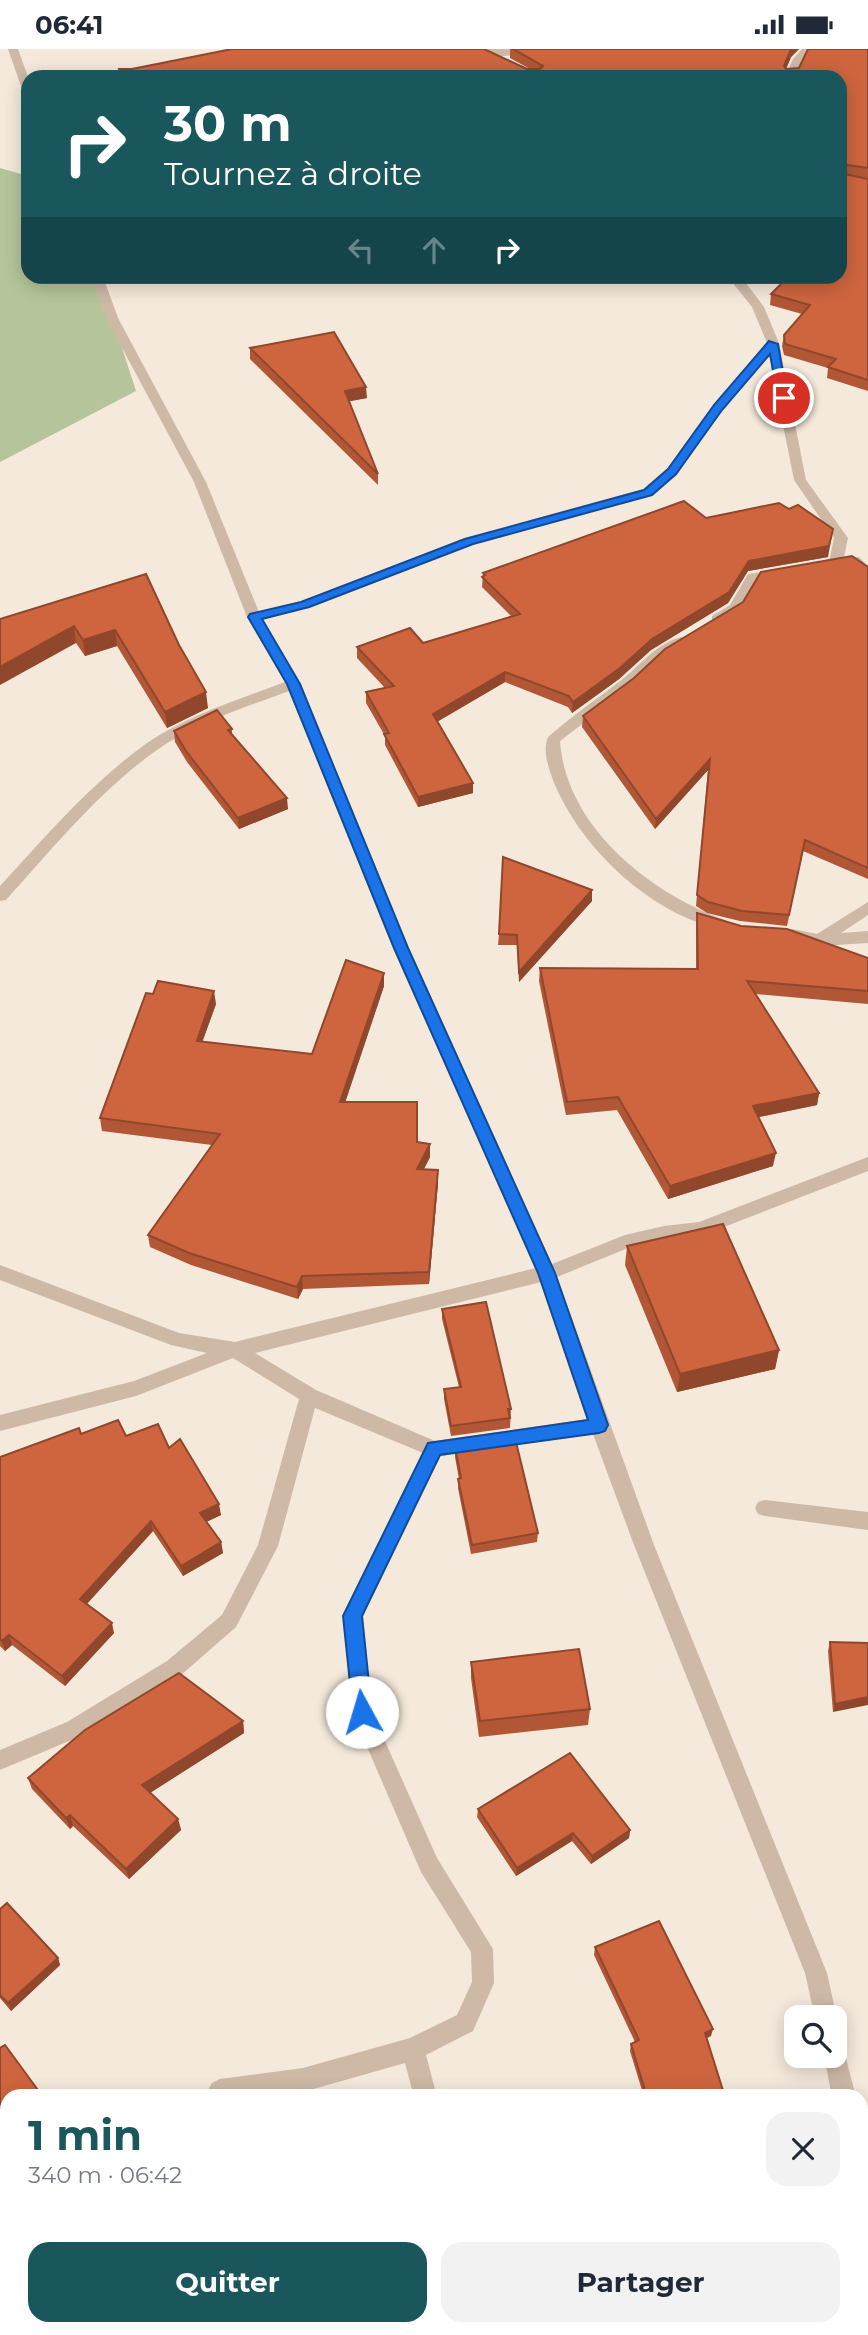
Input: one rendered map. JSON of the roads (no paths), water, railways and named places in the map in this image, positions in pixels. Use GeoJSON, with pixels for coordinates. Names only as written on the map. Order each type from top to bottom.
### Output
{"type":"FeatureCollection","features":[{"type":"Feature","properties":{"kind":"street"},"geometry":{"type":"LineString","coordinates":[[13,49],[21,71]]}},
{"type":"Feature","properties":{"kind":"street"},"geometry":{"type":"LineString","coordinates":[[454,49],[488,54],[556,49]]}},
{"type":"Feature","properties":{"kind":"street"},"geometry":{"type":"LineString","coordinates":[[794,70],[808,49]]}},
{"type":"Feature","properties":{"kind":"street"},"geometry":{"type":"LineString","coordinates":[[488,54],[512,66]]}},
{"type":"Feature","properties":{"kind":"street"},"geometry":{"type":"LineString","coordinates":[[100,284],[112,318],[200,482],[254,617],[293,684],[401,948],[547,1273],[599,1425],[816,1973],[823,2005]]}},
{"type":"Feature","properties":{"kind":"street"},"geometry":{"type":"LineString","coordinates":[[742,284],[763,314],[773,344],[800,480],[841,538],[829,563],[861,558],[868,573]]}},
{"type":"Feature","properties":{"kind":"street"},"geometry":{"type":"LineString","coordinates":[[254,617],[305,605],[469,541],[648,492],[672,472],[718,407],[773,344]]}},
{"type":"Feature","properties":{"kind":"street"},"geometry":{"type":"LineString","coordinates":[[740,930],[702,919],[643,884],[602,847],[575,807],[554,765],[553,740],[586,712],[626,684],[657,655],[735,608],[753,577],[794,570]]}},
{"type":"Feature","properties":{"kind":"street"},"geometry":{"type":"LineString","coordinates":[[0,896],[91,797],[153,746],[206,717],[293,684]]}},
{"type":"Feature","properties":{"kind":"street"},"geometry":{"type":"LineString","coordinates":[[820,940],[868,907]]}},
{"type":"Feature","properties":{"kind":"street"},"geometry":{"type":"LineString","coordinates":[[776,932],[820,940],[868,937]]}},
{"type":"Feature","properties":{"kind":"street"},"geometry":{"type":"LineString","coordinates":[[0,1423],[136,1388],[235,1350],[547,1273],[625,1242],[664,1233],[700,1229],[868,1164]]}},
{"type":"Feature","properties":{"kind":"street"},"geometry":{"type":"LineString","coordinates":[[0,1272],[178,1340],[235,1350],[309,1396],[353,1417],[434,1448],[599,1425]]}},
{"type":"Feature","properties":{"kind":"street"},"geometry":{"type":"LineString","coordinates":[[0,1760],[74,1729],[174,1668],[229,1621],[268,1546],[309,1396]]}},
{"type":"Feature","properties":{"kind":"street"},"geometry":{"type":"LineString","coordinates":[[235,2089],[303,2080],[413,2049],[465,2023],[483,1983],[482,1949],[429,1865],[362,1712],[353,1616],[434,1448]]}},
{"type":"Feature","properties":{"kind":"street"},"geometry":{"type":"LineString","coordinates":[[765,1508],[868,1521]]}},
{"type":"Feature","properties":{"kind":"street"},"geometry":{"type":"LineString","coordinates":[[413,2049],[424,2089]]}},
{"type":"Feature","properties":{"kind":"street"},"geometry":{"type":"LineString","coordinates":[[838,2068],[842,2089]]}}]}
